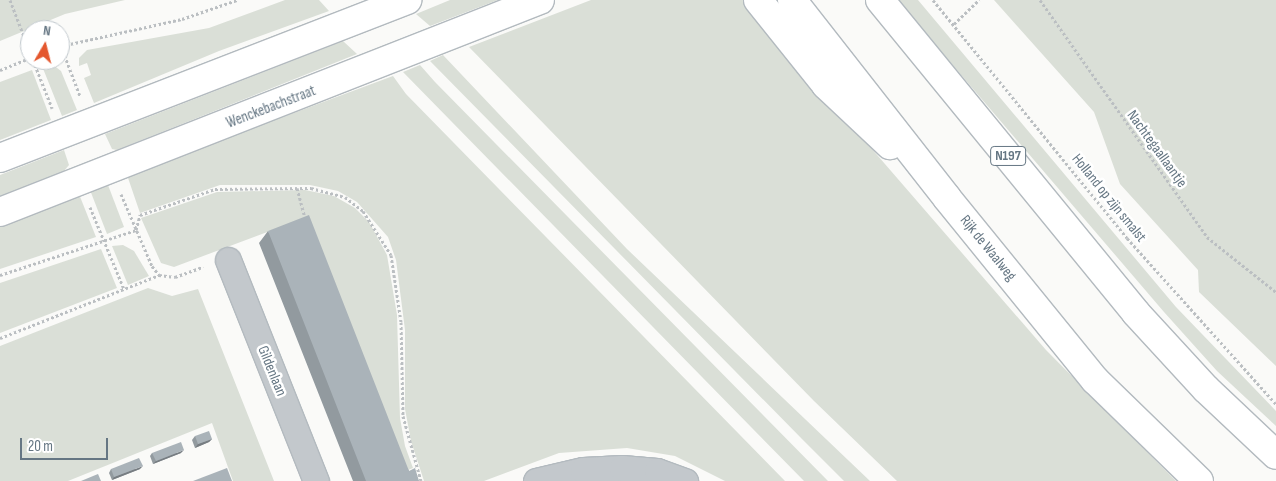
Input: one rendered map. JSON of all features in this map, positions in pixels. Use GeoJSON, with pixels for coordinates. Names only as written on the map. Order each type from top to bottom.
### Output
{"type":"FeatureCollection","features":[{"type":"Feature","properties":{"kind":"main road"},"geometry":{"type":"LineString","coordinates":[[0,158],[407,0]]}},
{"type":"Feature","properties":{"kind":"main road","name":"Wenckebachstraat"},"geometry":{"type":"LineString","coordinates":[[0,212],[540,0]]}},
{"type":"Feature","properties":{"kind":"main road"},"geometry":{"type":"LineString","coordinates":[[758,0],[826,85],[947,198]]}},
{"type":"Feature","properties":{"kind":"main road","name":"Rijk de Waalweg"},"geometry":{"type":"LineString","coordinates":[[792,0],[947,198],[1095,380],[1199,481]]}},
{"type":"Feature","properties":{"kind":"main road","name":"N197"},"geometry":{"type":"LineString","coordinates":[[880,0],[1136,313],[1206,389],[1276,455]]}},
{"type":"Feature","properties":{"kind":"street","name":"Gildenlaan"},"geometry":{"type":"LineString","coordinates":[[228,260],[316,481]]}},
{"type":"Feature","properties":{"kind":"street"},"geometry":{"type":"LineString","coordinates":[[536,481],[583,470],[622,468],[657,471],[685,481]]}},
{"type":"Feature","properties":{"kind":"path"},"geometry":{"type":"LineString","coordinates":[[10,0],[20,26]]}},
{"type":"Feature","properties":{"kind":"path"},"geometry":{"type":"LineString","coordinates":[[70,44],[182,19],[237,0]]}},
{"type":"Feature","properties":{"kind":"path","name":"Holland op zijn smalst"},"geometry":{"type":"LineString","coordinates":[[933,0],[1127,238],[1276,404]]}},
{"type":"Feature","properties":{"kind":"path"},"geometry":{"type":"LineString","coordinates":[[954,24],[979,0]]}},
{"type":"Feature","properties":{"kind":"path","name":"Nachtegaallaantje"},"geometry":{"type":"LineString","coordinates":[[1040,0],[1207,237],[1276,292]]}},
{"type":"Feature","properties":{"kind":"path"},"geometry":{"type":"LineString","coordinates":[[0,70],[20,62]]}},
{"type":"Feature","properties":{"kind":"path"},"geometry":{"type":"LineString","coordinates":[[297,188],[306,221]]}},
{"type":"Feature","properties":{"kind":"path"},"geometry":{"type":"LineString","coordinates":[[159,275],[152,266],[136,230],[140,215],[192,195],[216,189],[311,188],[345,197],[363,210],[391,255],[401,322],[403,416],[421,481]]}},
{"type":"Feature","properties":{"kind":"path"},"geometry":{"type":"LineString","coordinates":[[0,276],[136,230]]}},
{"type":"Feature","properties":{"kind":"path"},"geometry":{"type":"LineString","coordinates":[[0,338],[159,275],[174,277],[228,260]]}},
{"type":"Feature","properties":{"kind":"shaded area"},"geometry":{"type":"Polygon","coordinates":[[[0,0],[125,0],[65,14],[51,20],[20,20],[20,33],[0,41],[0,0]]]}},
{"type":"Feature","properties":{"kind":"shaded area"},"geometry":{"type":"Polygon","coordinates":[[[285,0],[319,0],[329,11],[219,51],[94,103],[84,78],[91,75],[87,63],[79,66],[79,58],[87,50],[209,28],[285,0]]]}},
{"type":"Feature","properties":{"kind":"shaded area"},"geometry":{"type":"Polygon","coordinates":[[[450,0],[498,0],[430,26],[416,14],[450,0]]]}},
{"type":"Feature","properties":{"kind":"shaded area"},"geometry":{"type":"Polygon","coordinates":[[[591,0],[743,0],[1046,350],[1176,481],[897,481],[814,401],[469,47],[591,0]]]}},
{"type":"Feature","properties":{"kind":"shaded area"},"geometry":{"type":"Polygon","coordinates":[[[897,0],[918,0],[1176,307],[1276,411],[1276,426],[1217,371],[1164,312],[897,0]]]}},
{"type":"Feature","properties":{"kind":"shaded area"},"geometry":{"type":"Polygon","coordinates":[[[994,0],[1276,0],[1276,366],[1199,292],[1198,270],[1120,184],[1094,112],[994,0]]]}},
{"type":"Feature","properties":{"kind":"shaded area"},"geometry":{"type":"Polygon","coordinates":[[[343,41],[357,54],[117,150],[112,149],[105,134],[343,41]]]}},
{"type":"Feature","properties":{"kind":"shaded area"},"geometry":{"type":"Polygon","coordinates":[[[443,55],[627,249],[870,481],[844,481],[430,61],[443,55]]]}},
{"type":"Feature","properties":{"kind":"shaded area"},"geometry":{"type":"Polygon","coordinates":[[[420,65],[828,481],[804,481],[403,72],[420,65]]]}},
{"type":"Feature","properties":{"kind":"shaded area"},"geometry":{"type":"Polygon","coordinates":[[[32,70],[51,120],[0,140],[0,82],[32,70]]]}},
{"type":"Feature","properties":{"kind":"shaded area"},"geometry":{"type":"Polygon","coordinates":[[[44,70],[61,71],[77,110],[62,116],[44,70]]]}},
{"type":"Feature","properties":{"kind":"shaded area"},"geometry":{"type":"Polygon","coordinates":[[[393,76],[406,94],[785,481],[725,481],[675,456],[627,448],[559,453],[484,481],[424,481],[411,441],[405,409],[405,330],[396,260],[388,237],[357,202],[338,191],[310,185],[220,185],[140,213],[127,175],[393,76]]]}},
{"type":"Feature","properties":{"kind":"shaded area"},"geometry":{"type":"Polygon","coordinates":[[[64,150],[69,165],[64,171],[0,196],[0,175],[64,150]]]}},
{"type":"Feature","properties":{"kind":"shaded area"},"geometry":{"type":"Polygon","coordinates":[[[108,185],[124,227],[107,234],[90,190],[108,185]]]}},
{"type":"Feature","properties":{"kind":"shaded area"},"geometry":{"type":"Polygon","coordinates":[[[305,190],[334,196],[355,208],[369,222],[387,255],[397,315],[400,418],[405,446],[413,468],[403,472],[307,217],[174,267],[161,263],[141,218],[217,192],[305,190]]]}},
{"type":"Feature","properties":{"kind":"shaded area"},"geometry":{"type":"Polygon","coordinates":[[[79,194],[96,237],[0,269],[0,224],[79,194]]]}},
{"type":"Feature","properties":{"kind":"shaded area"},"geometry":{"type":"Polygon","coordinates":[[[123,245],[134,251],[149,276],[128,285],[112,246],[123,245]]]}},
{"type":"Feature","properties":{"kind":"shaded area"},"geometry":{"type":"Polygon","coordinates":[[[101,249],[117,288],[0,333],[0,283],[101,249]]]}},
{"type":"Feature","properties":{"kind":"shaded area"},"geometry":{"type":"Polygon","coordinates":[[[148,288],[172,296],[198,289],[274,481],[233,481],[212,423],[68,481],[0,481],[0,346],[148,288]]]}},
{"type":"Feature","properties":{"kind":"building"},"geometry":{"type":"Polygon","coordinates":[[[309,215],[409,471],[415,468],[419,481],[366,481],[268,231],[309,215]]]}},
{"type":"Feature","properties":{"kind":"building"},"geometry":{"type":"Polygon","coordinates":[[[209,431],[212,439],[198,444],[195,436],[209,431]]]}},
{"type":"Feature","properties":{"kind":"building"},"geometry":{"type":"Polygon","coordinates":[[[181,442],[184,450],[156,461],[152,453],[181,442]]]}},
{"type":"Feature","properties":{"kind":"building"},"geometry":{"type":"Polygon","coordinates":[[[139,458],[143,466],[114,477],[111,469],[139,458]]]}},
{"type":"Feature","properties":{"kind":"building"},"geometry":{"type":"Polygon","coordinates":[[[227,468],[232,481],[193,481],[227,468]]]}},
{"type":"Feature","properties":{"kind":"building"},"geometry":{"type":"Polygon","coordinates":[[[98,474],[101,481],[81,481],[98,474]]]}}]}
